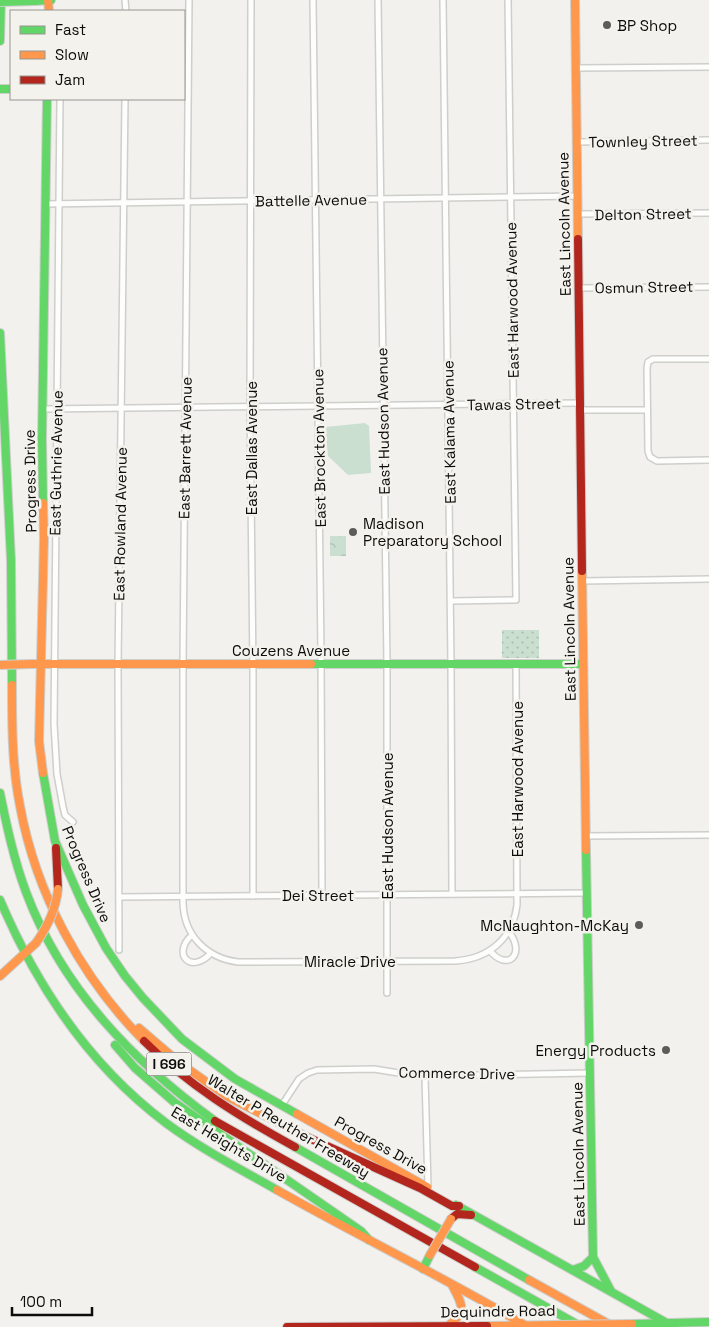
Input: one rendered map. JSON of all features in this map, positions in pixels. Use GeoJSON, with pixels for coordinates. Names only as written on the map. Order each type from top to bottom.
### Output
{"type":"FeatureCollection","features":[{"type":"Feature","properties":{"kind":"main road"},"geometry":{"type":"LineString","coordinates":[[0,41],[1,1],[49,0]]}},
{"type":"Feature","properties":{"kind":"main road","name":"East Lincoln Avenue"},"geometry":{"type":"LineString","coordinates":[[575,0],[583,664],[593,1257],[611,1291]]}},
{"type":"Feature","properties":{"kind":"main road","name":"Progress Drive"},"geometry":{"type":"LineString","coordinates":[[47,100],[43,409],[44,538],[39,717],[40,756],[55,841],[76,891],[99,936],[125,976],[149,1005],[182,1039],[235,1079],[671,1325]]}},
{"type":"Feature","properties":{"kind":"main road","name":"Walter P Reuther Freeway"},"geometry":{"type":"LineString","coordinates":[[0,333],[12,593],[13,749],[16,784],[27,837],[39,874],[59,923],[95,984],[122,1018],[154,1051],[193,1084],[235,1112],[615,1327]]}},
{"type":"Feature","properties":{"kind":"main road","name":"Couzens Avenue"},"geometry":{"type":"LineString","coordinates":[[0,665],[583,664]]}},
{"type":"Feature","properties":{"kind":"main road","name":"Walter P Reuther Freeway"},"geometry":{"type":"LineString","coordinates":[[0,793],[13,851],[34,909],[65,970],[96,1014],[145,1067],[174,1092],[221,1125],[582,1327]]}},
{"type":"Feature","properties":{"kind":"main road"},"geometry":{"type":"LineString","coordinates":[[0,976],[36,943],[52,915],[58,889],[59,872],[55,841]]}},
{"type":"Feature","properties":{"kind":"main road","name":"East Heights Drive"},"geometry":{"type":"LineString","coordinates":[[0,900],[24,955],[42,986],[78,1038],[119,1082],[155,1114],[230,1164],[358,1235],[451,1283],[526,1326]]}},
{"type":"Feature","properties":{"kind":"main road"},"geometry":{"type":"LineString","coordinates":[[96,1014],[118,1049],[159,1090],[213,1130],[361,1231],[370,1240]]}},
{"type":"Feature","properties":{"kind":"main road"},"geometry":{"type":"LineString","coordinates":[[122,1018],[140,1029],[200,1078],[236,1101],[281,1124],[420,1188],[452,1206],[459,1206]]}},
{"type":"Feature","properties":{"kind":"main road"},"geometry":{"type":"LineString","coordinates":[[423,1269],[451,1219],[460,1214],[475,1216]]}},
{"type":"Feature","properties":{"kind":"main road"},"geometry":{"type":"LineString","coordinates":[[573,1270],[584,1266],[593,1257]]}},
{"type":"Feature","properties":{"kind":"main road"},"geometry":{"type":"LineString","coordinates":[[448,1326],[459,1318],[462,1312],[461,1302],[451,1283]]}},
{"type":"Feature","properties":{"kind":"main road","name":"Dequindre Road"},"geometry":{"type":"LineString","coordinates":[[287,1327],[526,1326],[557,1324],[671,1325],[709,1322]]}},
{"type":"Feature","properties":{"kind":"street","name":"East Barrett Avenue"},"geometry":{"type":"LineString","coordinates":[[183,896],[183,664],[189,0]]}},
{"type":"Feature","properties":{"kind":"street","name":"East Dallas Avenue"},"geometry":{"type":"LineString","coordinates":[[251,0],[250,407],[253,896]]}},
{"type":"Feature","properties":{"kind":"street","name":"East Brockton Avenue"},"geometry":{"type":"LineString","coordinates":[[313,0],[322,895]]}},
{"type":"Feature","properties":{"kind":"street","name":"East Hudson Avenue"},"geometry":{"type":"LineString","coordinates":[[378,0],[387,663],[388,993]]}},
{"type":"Feature","properties":{"kind":"street","name":"East Kalama Avenue"},"geometry":{"type":"LineString","coordinates":[[443,0],[452,664],[452,894]]}},
{"type":"Feature","properties":{"kind":"street","name":"East Harwood Avenue"},"geometry":{"type":"LineString","coordinates":[[450,601],[516,600],[508,0]]}},
{"type":"Feature","properties":{"kind":"street"},"geometry":{"type":"LineString","coordinates":[[576,68],[709,67]]}},
{"type":"Feature","properties":{"kind":"street","name":"East Guthrie Avenue"},"geometry":{"type":"LineString","coordinates":[[60,100],[54,665],[55,744],[57,774],[64,811],[65,815],[73,822]]}},
{"type":"Feature","properties":{"kind":"street","name":"East Rowland Avenue"},"geometry":{"type":"LineString","coordinates":[[119,950],[118,665],[125,100]]}},
{"type":"Feature","properties":{"kind":"street","name":"Townley Street"},"geometry":{"type":"LineString","coordinates":[[577,142],[709,140]]}},
{"type":"Feature","properties":{"kind":"street","name":"Battelle Avenue"},"geometry":{"type":"LineString","coordinates":[[45,204],[578,196]]}},
{"type":"Feature","properties":{"kind":"street","name":"Delton Street"},"geometry":{"type":"LineString","coordinates":[[578,214],[709,213]]}},
{"type":"Feature","properties":{"kind":"street","name":"Osmun Street"},"geometry":{"type":"LineString","coordinates":[[578,288],[709,287]]}},
{"type":"Feature","properties":{"kind":"street"},"geometry":{"type":"LineString","coordinates":[[709,358],[655,359],[649,361],[646,368],[648,451],[651,458],[657,461],[709,460]]}},
{"type":"Feature","properties":{"kind":"street","name":"Tawas Street"},"geometry":{"type":"LineString","coordinates":[[43,409],[513,404],[647,410]]}},
{"type":"Feature","properties":{"kind":"street"},"geometry":{"type":"LineString","coordinates":[[582,581],[709,579]]}},
{"type":"Feature","properties":{"kind":"street","name":"East Harwood Avenue"},"geometry":{"type":"LineString","coordinates":[[516,665],[517,894]]}},
{"type":"Feature","properties":{"kind":"street"},"geometry":{"type":"LineString","coordinates":[[586,836],[709,835]]}},
{"type":"Feature","properties":{"kind":"street","name":"Dei Street"},"geometry":{"type":"LineString","coordinates":[[119,897],[587,893]]}},
{"type":"Feature","properties":{"kind":"street","name":"Miracle Drive"},"geometry":{"type":"LineString","coordinates":[[183,896],[184,917],[192,935],[199,944],[211,954],[238,962],[462,960],[478,957],[490,951],[509,932],[515,915],[517,894]]}},
{"type":"Feature","properties":{"kind":"street","name":"Miracle Drive"},"geometry":{"type":"LineString","coordinates":[[490,951],[496,958],[501,960],[508,960],[514,956],[517,948],[515,940],[509,932]]}},
{"type":"Feature","properties":{"kind":"street"},"geometry":{"type":"LineString","coordinates":[[192,935],[187,939],[183,948],[183,956],[187,961],[198,962],[211,954]]}},
{"type":"Feature","properties":{"kind":"street","name":"Commerce Drive"},"geometry":{"type":"LineString","coordinates":[[282,1106],[299,1079],[317,1070],[374,1069],[405,1075],[426,1076],[590,1073]]}},
{"type":"Feature","properties":{"kind":"street"},"geometry":{"type":"LineString","coordinates":[[426,1076],[428,1187]]}},
{"type":"Feature","properties":{"kind":"green space"},"geometry":{"type":"Polygon","coordinates":[[[365,423],[369,426],[371,473],[348,475],[328,456],[325,427],[365,423]]]}},
{"type":"Feature","properties":{"kind":"green space"},"geometry":{"type":"Polygon","coordinates":[[[330,536],[346,536],[346,556],[330,556],[330,536]]]}},
{"type":"Feature","properties":{"kind":"green space"},"geometry":{"type":"Polygon","coordinates":[[[502,630],[539,630],[539,658],[502,658],[502,630]]]}},
{"type":"Feature","properties":{"kind":"traffic: fast"},"geometry":{"type":"LineString","coordinates":[[0,41],[1,0]]}},
{"type":"Feature","properties":{"kind":"traffic: fast"},"geometry":{"type":"LineString","coordinates":[[35,1],[51,0]]}},
{"type":"Feature","properties":{"kind":"traffic: fast"},"geometry":{"type":"LineString","coordinates":[[0,2],[35,1]]}},
{"type":"Feature","properties":{"kind":"traffic: fast"},"geometry":{"type":"LineString","coordinates":[[0,89],[10,89]]}},
{"type":"Feature","properties":{"kind":"traffic: fast"},"geometry":{"type":"LineString","coordinates":[[43,503],[42,439],[47,100]]}},
{"type":"Feature","properties":{"kind":"traffic: fast"},"geometry":{"type":"LineString","coordinates":[[0,333],[11,560],[12,685]]}},
{"type":"Feature","properties":{"kind":"traffic: fast"},"geometry":{"type":"LineString","coordinates":[[311,664],[583,664]]}},
{"type":"Feature","properties":{"kind":"traffic: fast"},"geometry":{"type":"LineString","coordinates":[[43,773],[55,841],[83,905],[106,948],[125,976],[182,1039],[235,1079],[297,1114]]}},
{"type":"Feature","properties":{"kind":"traffic: fast"},"geometry":{"type":"LineString","coordinates":[[0,793],[11,843],[26,892],[41,927],[59,960],[80,992],[129,1048],[156,1074],[215,1121]]}},
{"type":"Feature","properties":{"kind":"traffic: fast"},"geometry":{"type":"LineString","coordinates":[[586,850],[593,1257],[611,1291]]}},
{"type":"Feature","properties":{"kind":"traffic: fast"},"geometry":{"type":"LineString","coordinates":[[0,900],[31,964],[49,994],[68,1023],[113,1076],[166,1123],[221,1158],[277,1190]]}},
{"type":"Feature","properties":{"kind":"traffic: fast"},"geometry":{"type":"LineString","coordinates":[[115,1045],[135,1068],[174,1102],[361,1231],[369,1240]]}},
{"type":"Feature","properties":{"kind":"traffic: fast"},"geometry":{"type":"LineString","coordinates":[[295,1147],[529,1280]]}},
{"type":"Feature","properties":{"kind":"traffic: fast"},"geometry":{"type":"LineString","coordinates":[[456,1205],[674,1327]]}},
{"type":"Feature","properties":{"kind":"traffic: fast"},"geometry":{"type":"LineString","coordinates":[[423,1269],[430,1255]]}},
{"type":"Feature","properties":{"kind":"traffic: fast"},"geometry":{"type":"LineString","coordinates":[[573,1270],[584,1266],[593,1257]]}},
{"type":"Feature","properties":{"kind":"traffic: fast"},"geometry":{"type":"LineString","coordinates":[[475,1267],[582,1327]]}},
{"type":"Feature","properties":{"kind":"traffic: fast"},"geometry":{"type":"LineString","coordinates":[[632,1324],[709,1322]]}},
{"type":"Feature","properties":{"kind":"traffic: slow"},"geometry":{"type":"LineString","coordinates":[[48,0],[49,10]]}},
{"type":"Feature","properties":{"kind":"traffic: slow"},"geometry":{"type":"LineString","coordinates":[[575,0],[578,239]]}},
{"type":"Feature","properties":{"kind":"traffic: slow"},"geometry":{"type":"LineString","coordinates":[[43,503],[44,538],[39,741],[43,773]]}},
{"type":"Feature","properties":{"kind":"traffic: slow"},"geometry":{"type":"LineString","coordinates":[[582,571],[586,850]]}},
{"type":"Feature","properties":{"kind":"traffic: slow"},"geometry":{"type":"LineString","coordinates":[[31,664],[311,664]]}},
{"type":"Feature","properties":{"kind":"traffic: slow"},"geometry":{"type":"LineString","coordinates":[[0,665],[31,664]]}},
{"type":"Feature","properties":{"kind":"traffic: slow"},"geometry":{"type":"LineString","coordinates":[[12,685],[13,746],[17,791],[27,839],[37,871],[64,933],[81,962],[100,990],[144,1041]]}},
{"type":"Feature","properties":{"kind":"traffic: slow"},"geometry":{"type":"LineString","coordinates":[[36,943],[51,917],[58,889]]}},
{"type":"Feature","properties":{"kind":"traffic: slow"},"geometry":{"type":"LineString","coordinates":[[0,976],[36,943]]}},
{"type":"Feature","properties":{"kind":"traffic: slow"},"geometry":{"type":"LineString","coordinates":[[139,1028],[181,1064],[228,1097],[307,1137]]}},
{"type":"Feature","properties":{"kind":"traffic: slow"},"geometry":{"type":"LineString","coordinates":[[297,1114],[427,1187]]}},
{"type":"Feature","properties":{"kind":"traffic: slow"},"geometry":{"type":"LineString","coordinates":[[277,1190],[528,1327]]}},
{"type":"Feature","properties":{"kind":"traffic: slow"},"geometry":{"type":"LineString","coordinates":[[430,1255],[451,1219]]}},
{"type":"Feature","properties":{"kind":"traffic: slow"},"geometry":{"type":"LineString","coordinates":[[529,1280],[614,1327]]}},
{"type":"Feature","properties":{"kind":"traffic: slow"},"geometry":{"type":"LineString","coordinates":[[448,1326],[461,1311],[460,1302],[452,1285]]}},
{"type":"Feature","properties":{"kind":"traffic: slow"},"geometry":{"type":"LineString","coordinates":[[557,1325],[632,1324]]}},
{"type":"Feature","properties":{"kind":"traffic: slow"},"geometry":{"type":"LineString","coordinates":[[487,1326],[557,1325]]}},
{"type":"Feature","properties":{"kind":"traffic: jam"},"geometry":{"type":"LineString","coordinates":[[578,239],[582,571]]}},
{"type":"Feature","properties":{"kind":"traffic: jam"},"geometry":{"type":"LineString","coordinates":[[56,848],[58,889]]}},
{"type":"Feature","properties":{"kind":"traffic: jam"},"geometry":{"type":"LineString","coordinates":[[144,1041],[178,1072],[215,1099],[295,1147]]}},
{"type":"Feature","properties":{"kind":"traffic: jam"},"geometry":{"type":"LineString","coordinates":[[215,1121],[475,1267]]}},
{"type":"Feature","properties":{"kind":"traffic: jam"},"geometry":{"type":"LineString","coordinates":[[307,1137],[420,1188],[452,1206],[459,1206]]}},
{"type":"Feature","properties":{"kind":"traffic: jam"},"geometry":{"type":"LineString","coordinates":[[451,1219],[457,1214],[471,1215]]}},
{"type":"Feature","properties":{"kind":"traffic: jam"},"geometry":{"type":"LineString","coordinates":[[287,1327],[487,1326]]}},
{"type":"Feature","properties":{"kind":"place","name":"BP Shop"},"geometry":{"type":"Point","coordinates":[607,25]}},
{"type":"Feature","properties":{"kind":"place","name":"Madison Preparatory School"},"geometry":{"type":"Point","coordinates":[353,532]}},
{"type":"Feature","properties":{"kind":"place","name":"McNaughton-McKay"},"geometry":{"type":"Point","coordinates":[639,925]}},
{"type":"Feature","properties":{"kind":"place","name":"Energy Products"},"geometry":{"type":"Point","coordinates":[666,1050]}}]}
